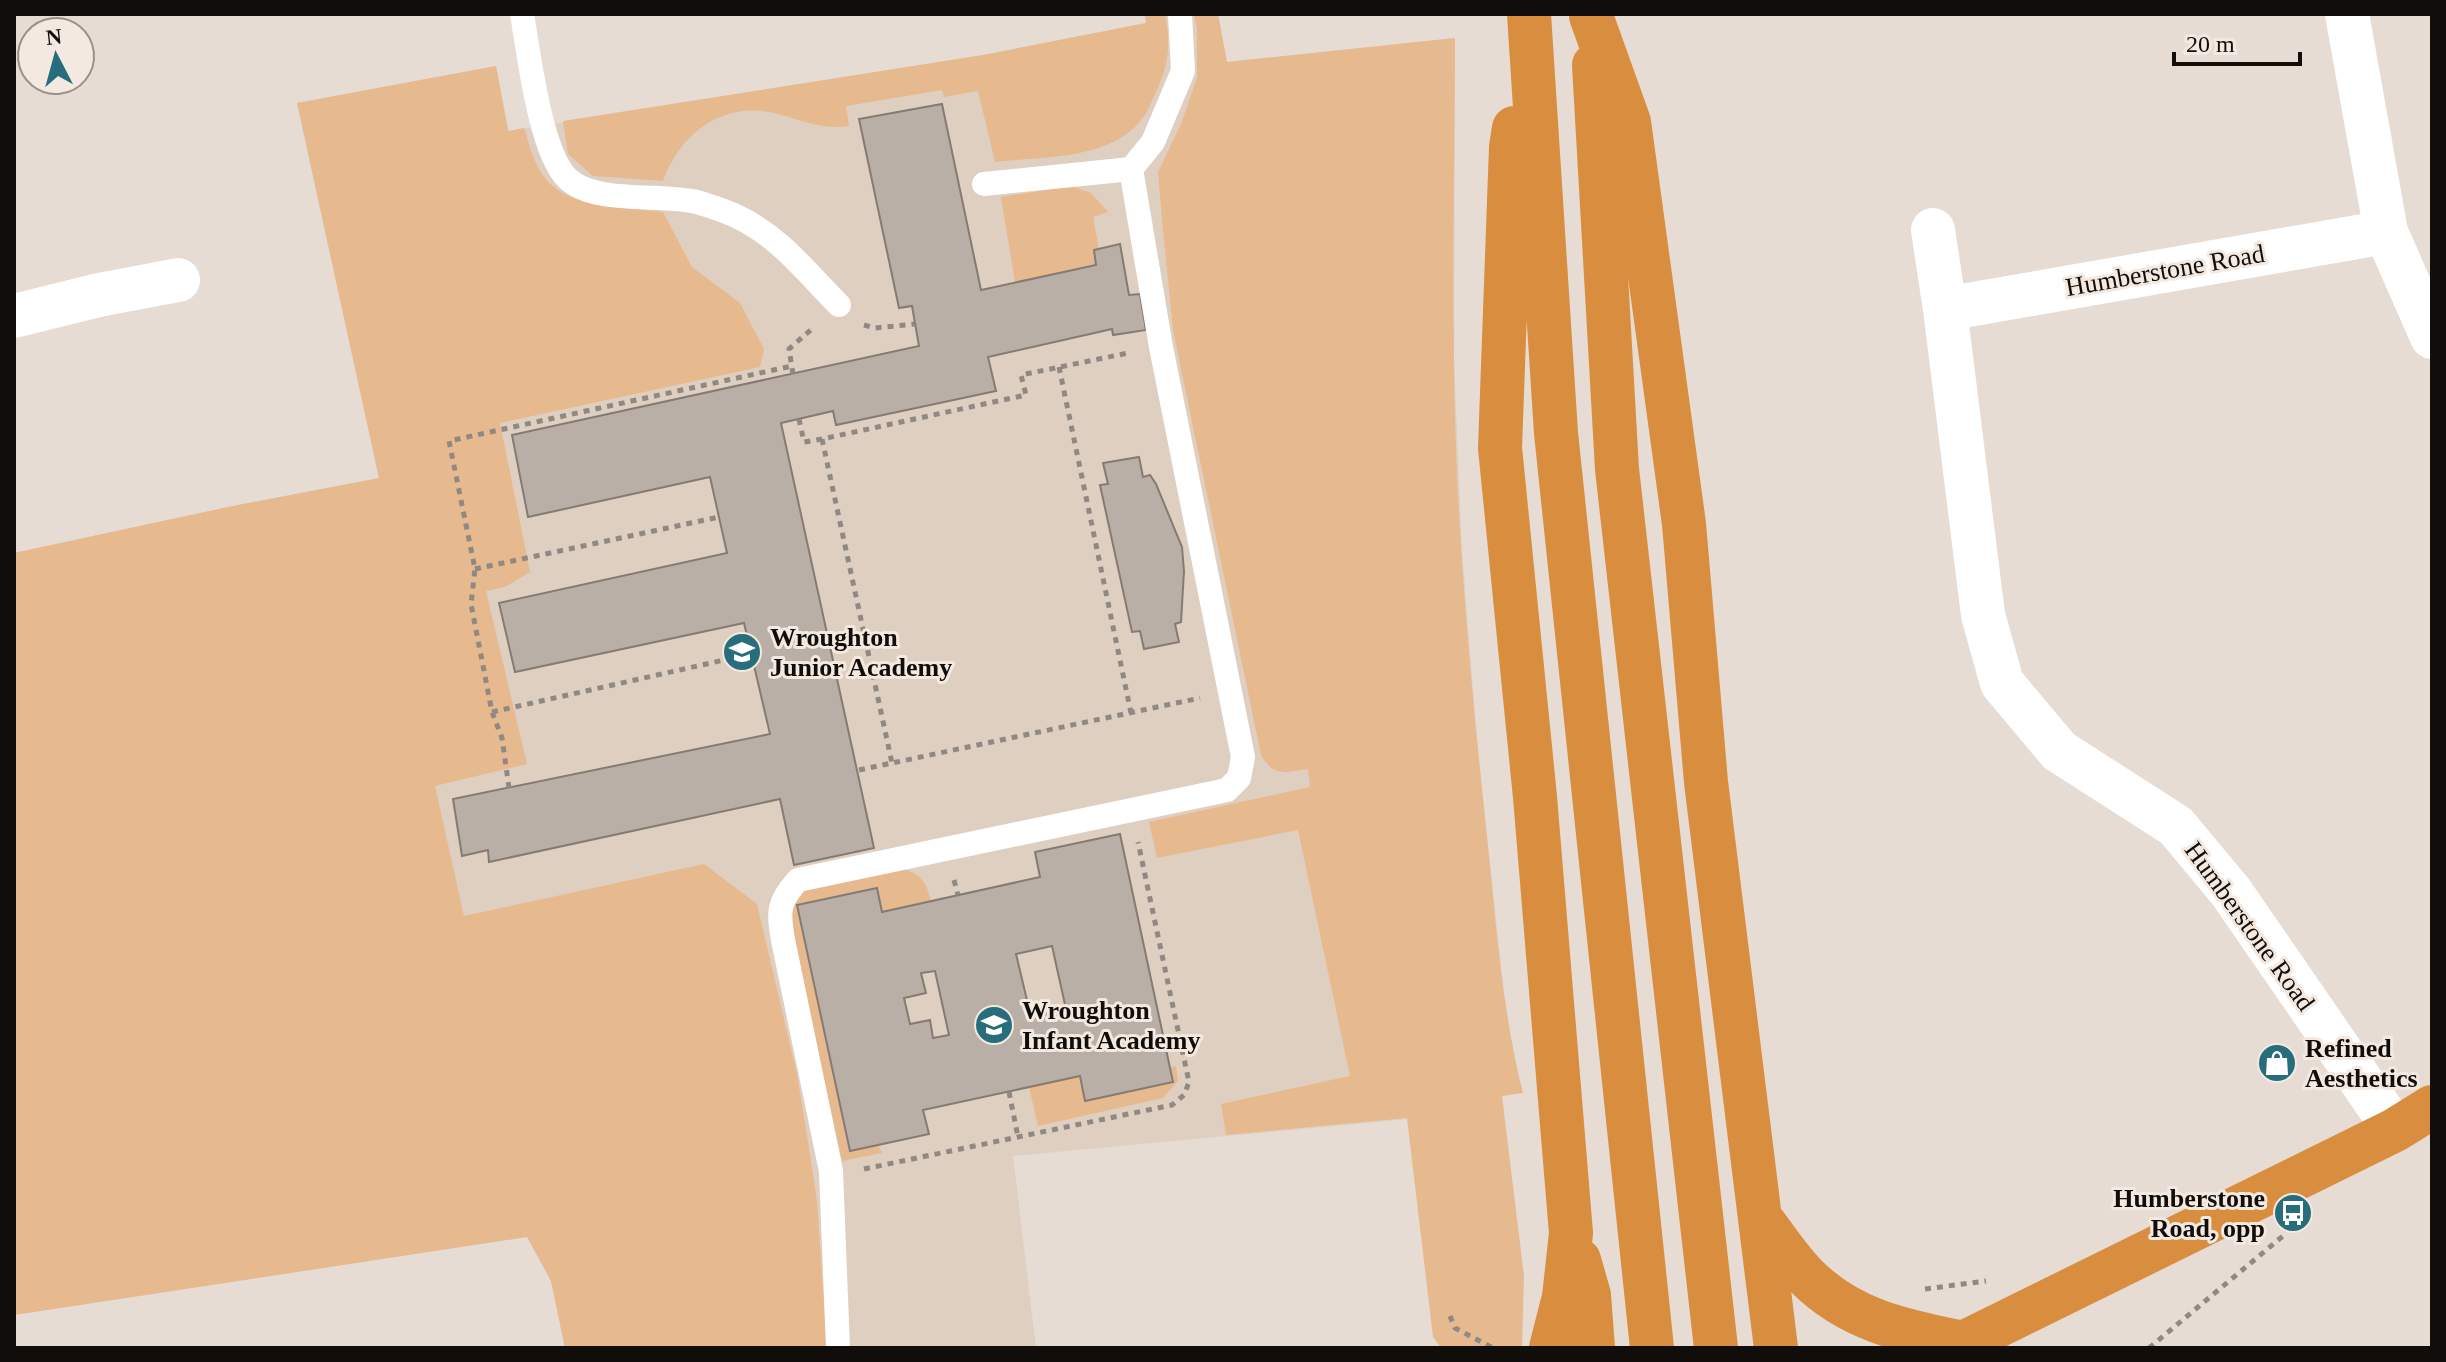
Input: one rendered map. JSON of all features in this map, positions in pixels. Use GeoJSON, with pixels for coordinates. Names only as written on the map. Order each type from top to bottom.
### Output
{"type":"FeatureCollection","features":[{"type":"Feature","properties":{"kind":"highway"},"geometry":{"type":"LineString","coordinates":[[1591,15],[1629,122],[1684,524],[1706,782],[1776,1348]]}},
{"type":"Feature","properties":{"kind":"highway"},"geometry":{"type":"LineString","coordinates":[[1591,15],[1617,469],[1714,1332]]}},
{"type":"Feature","properties":{"kind":"highway"},"geometry":{"type":"LineString","coordinates":[[1530,28],[1511,147],[1500,448],[1535,797],[1571,1233],[1564,1297],[1551,1348]]}},
{"type":"Feature","properties":{"kind":"highway"},"geometry":{"type":"LineString","coordinates":[[1530,28],[1556,433],[1651,1337]]}},
{"type":"Feature","properties":{"kind":"highway"},"geometry":{"type":"LineString","coordinates":[[1761,1219],[1807,1277],[1847,1307],[1888,1327],[1958,1346],[2395,1130],[2432,1107]]}},
{"type":"Feature","properties":{"kind":"highway"},"geometry":{"type":"LineString","coordinates":[[1571,1233],[1589,1295],[1593,1348]]}},
{"type":"Feature","properties":{"kind":"street"},"geometry":{"type":"LineString","coordinates":[[2347,14],[2386,232],[2426,312]]}},
{"type":"Feature","properties":{"kind":"street","name":"Humberstone Road"},"geometry":{"type":"LineString","coordinates":[[1933,230],[1983,615],[2002,683],[2059,751],[2176,826],[2231,892],[2395,1130]]}},
{"type":"Feature","properties":{"kind":"street","name":"Humberstone Road"},"geometry":{"type":"LineString","coordinates":[[1945,309],[2386,232]]}},
{"type":"Feature","properties":{"kind":"street"},"geometry":{"type":"LineString","coordinates":[[14,316],[178,280]]}},
{"type":"Feature","properties":{"kind":"lane"},"geometry":{"type":"LineString","coordinates":[[522,14],[543,132],[553,160],[568,180],[594,192],[696,202],[737,216],[779,242],[839,305]]}},
{"type":"Feature","properties":{"kind":"lane"},"geometry":{"type":"LineString","coordinates":[[984,184],[1131,169],[1153,142],[1183,71],[1180,14]]}},
{"type":"Feature","properties":{"kind":"lane"},"geometry":{"type":"LineString","coordinates":[[838,1348],[831,1176],[778,913],[785,894],[798,880],[1227,790],[1239,778],[1243,757],[1161,347],[1131,169]]}},
{"type":"Feature","properties":{"kind":"path"},"geometry":{"type":"LineString","coordinates":[[793,374],[789,349],[839,305],[855,323],[875,328],[915,324]]}},
{"type":"Feature","properties":{"kind":"path"},"geometry":{"type":"LineString","coordinates":[[799,419],[804,442],[822,439],[1026,395],[1021,375],[1161,347]]}},
{"type":"Feature","properties":{"kind":"path"},"geometry":{"type":"LineString","coordinates":[[509,788],[502,738],[492,712],[471,604],[475,569],[449,441],[792,366]]}},
{"type":"Feature","properties":{"kind":"path"},"geometry":{"type":"LineString","coordinates":[[1059,367],[1131,713]]}},
{"type":"Feature","properties":{"kind":"path"},"geometry":{"type":"LineString","coordinates":[[822,439],[892,763]]}},
{"type":"Feature","properties":{"kind":"path"},"geometry":{"type":"LineString","coordinates":[[475,569],[719,517]]}},
{"type":"Feature","properties":{"kind":"path"},"geometry":{"type":"LineString","coordinates":[[492,712],[751,654]]}},
{"type":"Feature","properties":{"kind":"path"},"geometry":{"type":"LineString","coordinates":[[859,770],[1229,692]]}},
{"type":"Feature","properties":{"kind":"path"},"geometry":{"type":"LineString","coordinates":[[831,1176],[1172,1105],[1184,1095],[1189,1082],[1131,809]]}},
{"type":"Feature","properties":{"kind":"path"},"geometry":{"type":"LineString","coordinates":[[1009,1092],[1018,1137]]}},
{"type":"Feature","properties":{"kind":"path"},"geometry":{"type":"LineString","coordinates":[[1450,1316],[1455,1328],[1493,1348]]}},
{"type":"Feature","properties":{"kind":"shaded area","name":"Wroughton Junior Academy"},"geometry":{"type":"Polygon","coordinates":[[[1145,14],[1218,14],[1227,62],[1455,38],[1454,361],[1462,550],[1478,751],[1504,992],[1523,1093],[1502,1096],[1504,1110],[1013,1156],[1036,1348],[565,1348],[551,1281],[527,1237],[14,1315],[14,553],[379,478],[297,103],[496,66],[509,131],[983,55],[1146,23],[1145,14]]]}},
{"type":"Feature","properties":{"kind":"shaded area"},"geometry":{"type":"Polygon","coordinates":[[[1145,14],[1165,14],[1168,35],[1164,72],[1148,110],[1132,130],[1115,141],[1077,154],[995,162],[978,91],[944,97],[942,90],[846,106],[849,126],[818,125],[769,112],[734,113],[718,118],[690,137],[679,150],[663,181],[593,176],[568,154],[563,121],[983,55],[1146,23],[1145,14]]]}},
{"type":"Feature","properties":{"kind":"shaded area"},"geometry":{"type":"Polygon","coordinates":[[[1194,14],[1218,14],[1227,62],[1455,38],[1453,319],[1457,474],[1468,646],[1495,921],[1509,1025],[1523,1093],[1502,1096],[1524,1276],[1522,1348],[1441,1348],[1433,1337],[1407,1118],[1226,1135],[1221,1104],[1350,1076],[1298,830],[1157,858],[1149,822],[1310,787],[1308,769],[1281,772],[1271,767],[1261,755],[1173,330],[1158,172],[1181,124],[1197,78],[1194,14]]]}},
{"type":"Feature","properties":{"kind":"shaded area"},"geometry":{"type":"Polygon","coordinates":[[[496,66],[508,131],[524,128],[536,163],[552,186],[581,201],[597,205],[663,212],[692,267],[740,303],[764,349],[760,367],[500,423],[530,572],[505,587],[486,591],[527,764],[435,786],[464,916],[704,864],[757,904],[797,1074],[809,1148],[817,1201],[827,1348],[565,1348],[551,1281],[527,1237],[14,1315],[14,553],[379,478],[297,103],[496,66]]]}},
{"type":"Feature","properties":{"kind":"shaded area"},"geometry":{"type":"Polygon","coordinates":[[[1071,186],[1091,193],[1108,212],[1093,217],[1099,249],[1094,250],[1096,265],[1015,283],[1001,197],[1071,186]]]}},
{"type":"Feature","properties":{"kind":"shaded area"},"geometry":{"type":"Polygon","coordinates":[[[898,868],[920,878],[931,901],[882,912],[876,888],[797,905],[850,1150],[878,1145],[882,1153],[842,1161],[789,919],[794,898],[805,889],[898,868]]]}},
{"type":"Feature","properties":{"kind":"shaded area"},"geometry":{"type":"Polygon","coordinates":[[[1176,1066],[1178,1081],[1163,1098],[1038,1126],[1029,1087],[1080,1076],[1085,1100],[1173,1082],[1170,1067],[1176,1066]]]}},
{"type":"Feature","properties":{"kind":"building"},"geometry":{"type":"Polygon","coordinates":[[[942,104],[981,290],[1096,265],[1094,250],[1120,244],[1129,295],[1140,294],[1146,330],[1113,335],[1112,329],[988,357],[996,391],[836,425],[833,411],[781,423],[874,848],[794,865],[780,799],[489,862],[488,850],[462,856],[453,799],[770,734],[744,623],[515,672],[499,603],[727,553],[710,477],[528,517],[512,435],[919,346],[912,306],[899,308],[859,119],[942,104]]]}},
{"type":"Feature","properties":{"kind":"building"},"geometry":{"type":"Polygon","coordinates":[[[1139,457],[1143,477],[1150,475],[1156,484],[1182,547],[1184,571],[1181,622],[1175,624],[1179,642],[1144,649],[1140,631],[1132,632],[1100,485],[1108,484],[1103,463],[1139,457]]]}},
{"type":"Feature","properties":{"kind":"building"},"geometry":{"type":"Polygon","coordinates":[[[1120,834],[1173,1082],[1085,1101],[1080,1076],[923,1110],[929,1134],[850,1151],[797,905],[877,888],[882,912],[1040,877],[1035,852],[1120,834]],[[1052,946],[1016,954],[1031,1017],[1066,1009],[1052,946]],[[935,971],[921,973],[926,993],[904,998],[910,1024],[930,1020],[933,1038],[949,1035],[935,971]]]}},
{"type":"Feature","properties":{"kind":"place","name":"Wroughton Junior Academy"},"geometry":{"type":"Point","coordinates":[742,652]}},
{"type":"Feature","properties":{"kind":"place","name":"Wroughton Infant Academy"},"geometry":{"type":"Point","coordinates":[994,1025]}},
{"type":"Feature","properties":{"kind":"place","name":"Refined Aesthetics"},"geometry":{"type":"Point","coordinates":[2277,1063]}},
{"type":"Feature","properties":{"kind":"place","name":"Humberstone Road, opp"},"geometry":{"type":"Point","coordinates":[2293,1213]}}]}
